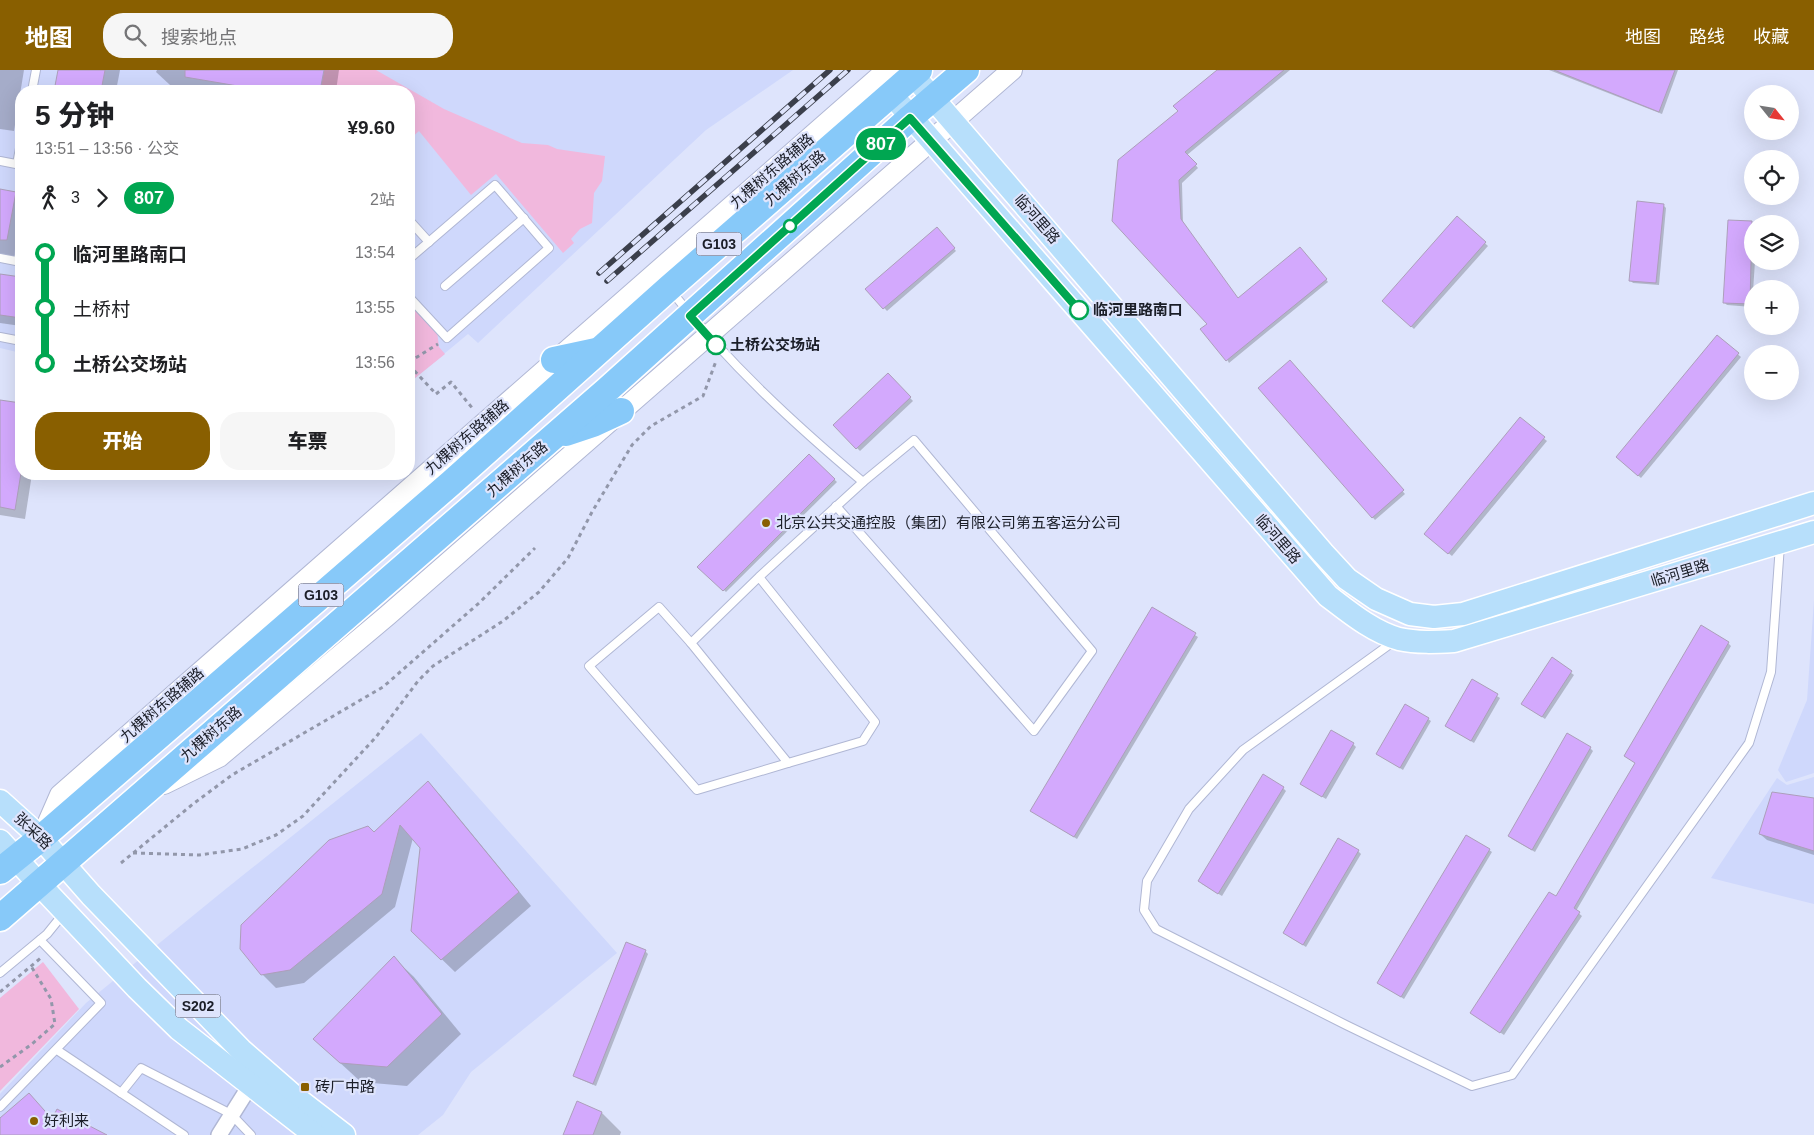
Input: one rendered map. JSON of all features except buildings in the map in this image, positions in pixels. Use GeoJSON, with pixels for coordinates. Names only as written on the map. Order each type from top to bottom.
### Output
{"type":"FeatureCollection","features":[{"type":"Feature","properties":{"kind":"highway","name":"九棵树东路"},"geometry":{"type":"LineString","coordinates":[[64,863],[553,437],[699,325],[910,118],[966,70]]}},
{"type":"Feature","properties":{"kind":"highway","name":"九棵树东路"},"geometry":{"type":"LineString","coordinates":[[5,856],[41,838],[451,483],[669,288],[889,82],[916,72]]}},
{"type":"Feature","properties":{"kind":"highway"},"geometry":{"type":"LineString","coordinates":[[554,360],[599,350]]}},
{"type":"Feature","properties":{"kind":"highway"},"geometry":{"type":"LineString","coordinates":[[553,437],[593,424],[621,411]]}},
{"type":"Feature","properties":{"kind":"highway","name":"G103"},"geometry":{"type":"LineString","coordinates":[[0,918],[64,863]]}},
{"type":"Feature","properties":{"kind":"main road","name":"临河里路"},"geometry":{"type":"LineString","coordinates":[[916,72],[954,122],[1324,553],[1347,579],[1376,599],[1410,614],[1434,617],[1463,614],[1814,503]]}},
{"type":"Feature","properties":{"kind":"main road","name":"临河里路"},"geometry":{"type":"LineString","coordinates":[[889,82],[910,118],[1328,596],[1362,621],[1398,638],[1424,642],[1454,640],[1814,532]]}},
{"type":"Feature","properties":{"kind":"main road","name":"张采路"},"geometry":{"type":"LineString","coordinates":[[0,801],[41,838],[64,863]]}},
{"type":"Feature","properties":{"kind":"main road","name":"S202"},"geometry":{"type":"LineString","coordinates":[[5,856],[40,885],[137,988],[179,1029],[315,1135]]}},
{"type":"Feature","properties":{"kind":"main road","name":"S202"},"geometry":{"type":"LineString","coordinates":[[64,863],[91,895],[241,1050],[284,1088],[344,1135]]}},
{"type":"Feature","properties":{"kind":"street"},"geometry":{"type":"LineString","coordinates":[[142,795],[219,757],[388,615],[621,411],[699,325],[954,122],[1012,70]]}},
{"type":"Feature","properties":{"kind":"street","name":"九棵树东路辅路"},"geometry":{"type":"LineString","coordinates":[[41,838],[60,795],[554,360],[889,82]]}},
{"type":"Feature","properties":{"kind":"street"},"geometry":{"type":"LineString","coordinates":[[219,1135],[251,1084]]}},
{"type":"Feature","properties":{"kind":"lane"},"geometry":{"type":"LineString","coordinates":[[33,85],[36,70]]}},
{"type":"Feature","properties":{"kind":"lane"},"geometry":{"type":"LineString","coordinates":[[0,162],[15,164]]}},
{"type":"Feature","properties":{"kind":"lane"},"geometry":{"type":"LineString","coordinates":[[415,254],[495,185],[549,248],[447,338],[415,303]]}},
{"type":"Feature","properties":{"kind":"lane"},"geometry":{"type":"LineString","coordinates":[[445,286],[524,218]]}},
{"type":"Feature","properties":{"kind":"lane"},"geometry":{"type":"LineString","coordinates":[[415,227],[429,242]]}},
{"type":"Feature","properties":{"kind":"lane"},"geometry":{"type":"LineString","coordinates":[[0,258],[15,260]]}},
{"type":"Feature","properties":{"kind":"lane"},"geometry":{"type":"LineString","coordinates":[[669,288],[720,350],[798,427],[863,482]]}},
{"type":"Feature","properties":{"kind":"lane"},"geometry":{"type":"LineString","coordinates":[[0,337],[15,341]]}},
{"type":"Feature","properties":{"kind":"lane"},"geometry":{"type":"LineString","coordinates":[[691,643],[836,506],[914,440],[1092,652],[1034,730],[836,506]]}},
{"type":"Feature","properties":{"kind":"lane"},"geometry":{"type":"LineString","coordinates":[[1398,638],[1243,750],[1189,809],[1147,881],[1144,910],[1156,929],[1472,1086],[1512,1074],[1748,744],[1771,672],[1780,543]]}},
{"type":"Feature","properties":{"kind":"lane"},"geometry":{"type":"LineString","coordinates":[[759,577],[874,722],[864,741],[697,790],[589,666],[659,607],[691,643],[788,763]]}},
{"type":"Feature","properties":{"kind":"lane"},"geometry":{"type":"LineString","coordinates":[[0,973],[47,934],[65,912]]}},
{"type":"Feature","properties":{"kind":"lane"},"geometry":{"type":"LineString","coordinates":[[0,1107],[101,1003],[40,940]]}},
{"type":"Feature","properties":{"kind":"lane"},"geometry":{"type":"LineString","coordinates":[[57,1050],[184,1135]]}},
{"type":"Feature","properties":{"kind":"lane"},"geometry":{"type":"LineString","coordinates":[[122,1093],[142,1068],[232,1114],[251,1135]]}},
{"type":"Feature","properties":{"kind":"path"},"geometry":{"type":"LineString","coordinates":[[415,360],[447,338]]}},
{"type":"Feature","properties":{"kind":"path"},"geometry":{"type":"LineString","coordinates":[[133,853],[199,856],[242,849],[276,835],[303,816],[376,737],[418,682],[433,666],[503,621],[539,592],[568,558],[592,512],[632,444],[651,426],[703,396],[720,350]]}},
{"type":"Feature","properties":{"kind":"path"},"geometry":{"type":"LineString","coordinates":[[415,371],[436,394],[451,382],[473,409]]}},
{"type":"Feature","properties":{"kind":"path"},"geometry":{"type":"LineString","coordinates":[[121,863],[193,804],[232,775],[383,687],[479,603],[536,548]]}},
{"type":"Feature","properties":{"kind":"path"},"geometry":{"type":"LineString","coordinates":[[0,992],[49,950]]}},
{"type":"Feature","properties":{"kind":"path"},"geometry":{"type":"LineString","coordinates":[[0,1067],[32,1044],[55,1024],[51,999],[31,966]]}},
{"type":"Feature","properties":{"kind":"shaded area"},"geometry":{"type":"Polygon","coordinates":[[[0,70],[793,70],[706,130],[478,343],[468,334],[415,378],[415,85],[15,85],[15,352],[0,348],[0,70]]]}},
{"type":"Feature","properties":{"kind":"shaded area"},"geometry":{"type":"Polygon","coordinates":[[[324,70],[376,70],[402,85],[321,85],[324,70]]]}},
{"type":"Feature","properties":{"kind":"shaded area"},"geometry":{"type":"Polygon","coordinates":[[[415,92],[444,109],[522,143],[548,145],[557,149],[605,156],[602,181],[594,193],[592,223],[580,229],[571,239],[574,243],[563,253],[496,174],[471,195],[419,131],[415,135],[415,92]]]}},
{"type":"Feature","properties":{"kind":"shaded area"},"geometry":{"type":"Polygon","coordinates":[[[415,304],[437,331],[439,347],[445,354],[415,378],[415,304]]]}},
{"type":"Feature","properties":{"kind":"shaded area"},"geometry":{"type":"Polygon","coordinates":[[[1814,600],[1814,773],[1786,782],[1778,770],[1807,700],[1814,600]]]}},
{"type":"Feature","properties":{"kind":"shaded area"},"geometry":{"type":"Polygon","coordinates":[[[421,733],[617,953],[471,1072],[443,1115],[418,1135],[0,1135],[0,1094],[86,1003],[421,733]]]}},
{"type":"Feature","properties":{"kind":"shaded area"},"geometry":{"type":"Polygon","coordinates":[[[1814,777],[1814,904],[1711,878],[1777,778],[1787,785],[1814,777]]]}},
{"type":"Feature","properties":{"kind":"shaded area"},"geometry":{"type":"Polygon","coordinates":[[[43,962],[79,1009],[0,1091],[0,998],[43,962]]]}},
{"type":"Feature","properties":{"kind":"railway"},"geometry":{"type":"LineString","coordinates":[[599,273],[830,70]]}},
{"type":"Feature","properties":{"kind":"railway"},"geometry":{"type":"LineString","coordinates":[[607,281],[848,70]]}},
{"type":"Feature","properties":{"kind":"bus line","name":"807"},"geometry":{"type":"LineString","coordinates":[[716,345],[690,316],[910,118],[1079,310]]}},
{"type":"Feature","properties":{"kind":"place","name":"临河里路南口"},"geometry":{"type":"Point","coordinates":[1079,310]}},
{"type":"Feature","properties":{"kind":"place","name":"土桥公交场站"},"geometry":{"type":"Point","coordinates":[716,345]}},
{"type":"Feature","properties":{"kind":"place","name":"北京公共交通控股（集团）有限公司第五客运分公司"},"geometry":{"type":"Point","coordinates":[766,523]}},
{"type":"Feature","properties":{"kind":"place","name":"砖厂中路"},"geometry":{"type":"Point","coordinates":[305,1087]}},
{"type":"Feature","properties":{"kind":"place","name":"好利来"},"geometry":{"type":"Point","coordinates":[34,1121]}}]}
